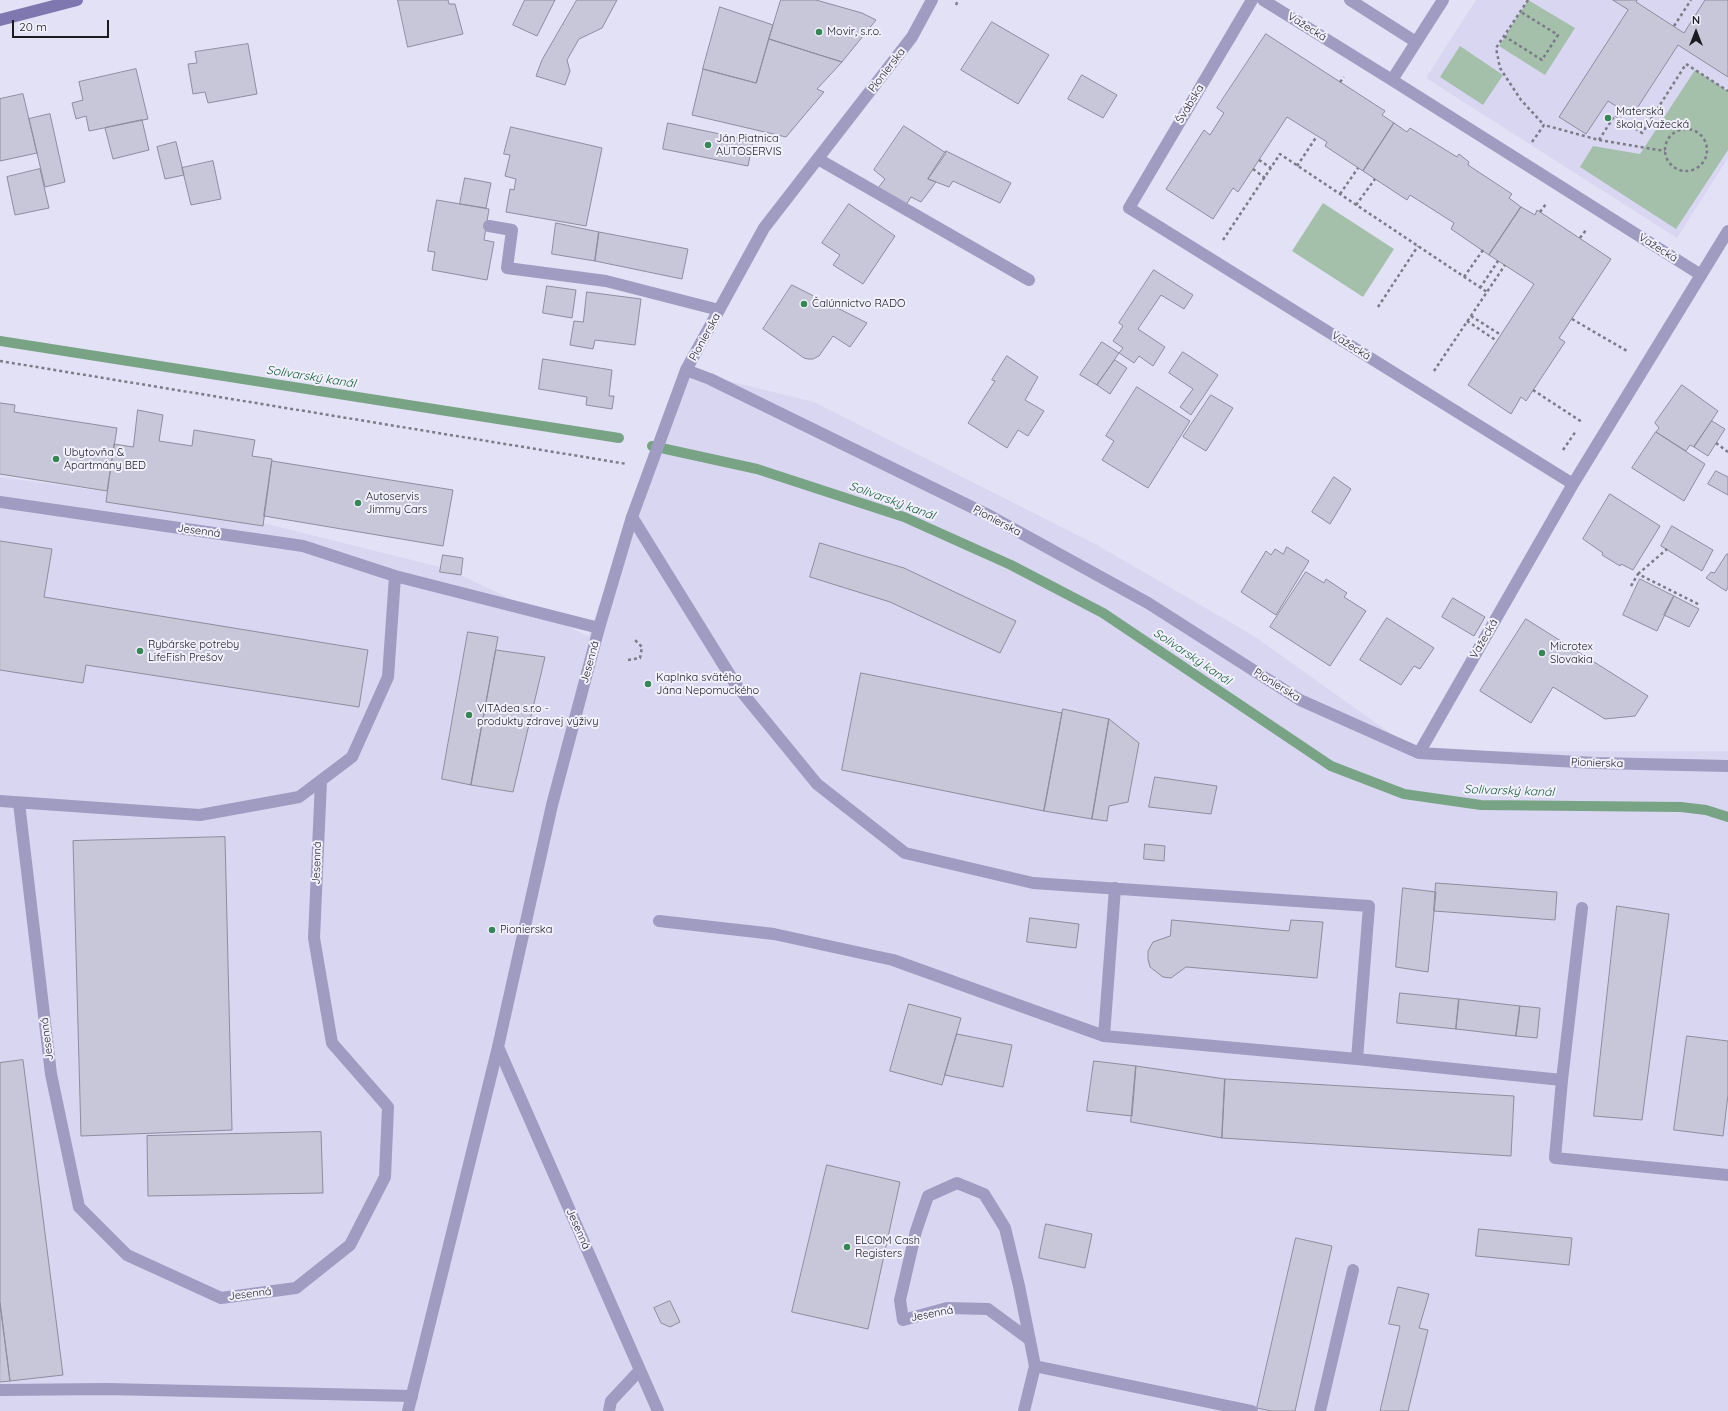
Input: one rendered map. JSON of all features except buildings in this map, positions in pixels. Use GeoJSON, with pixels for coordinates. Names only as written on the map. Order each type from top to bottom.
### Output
{"type":"FeatureCollection","features":[{"type":"Feature","properties":{"kind":"street"},"geometry":{"type":"LineString","coordinates":[[0,20],[77,0]]}},
{"type":"Feature","properties":{"kind":"street","name":"Pionierska"},"geometry":{"type":"LineString","coordinates":[[932,0],[912,37],[764,228],[686,370],[710,379],[990,516],[1148,603],[1300,700],[1419,753],[1595,763],[1728,766]]}},
{"type":"Feature","properties":{"kind":"street","name":"Švábska"},"geometry":{"type":"LineString","coordinates":[[1129,208],[1252,0]]}},
{"type":"Feature","properties":{"kind":"street","name":"Važecká"},"geometry":{"type":"LineString","coordinates":[[1263,0],[1701,275]]}},
{"type":"Feature","properties":{"kind":"street"},"geometry":{"type":"LineString","coordinates":[[1350,0],[1416,42]]}},
{"type":"Feature","properties":{"kind":"street"},"geometry":{"type":"LineString","coordinates":[[1392,80],[1443,0]]}},
{"type":"Feature","properties":{"kind":"street"},"geometry":{"type":"LineString","coordinates":[[818,159],[1030,280]]}},
{"type":"Feature","properties":{"kind":"street","name":"Važecká"},"geometry":{"type":"LineString","coordinates":[[1129,208],[1573,484]]}},
{"type":"Feature","properties":{"kind":"street"},"geometry":{"type":"LineString","coordinates":[[489,226],[512,230],[507,268],[606,281],[719,310]]}},
{"type":"Feature","properties":{"kind":"street","name":"Važecká"},"geometry":{"type":"LineString","coordinates":[[1419,753],[1573,484],[1728,231]]}},
{"type":"Feature","properties":{"kind":"street","name":"Jesenná"},"geometry":{"type":"LineString","coordinates":[[408,1411],[498,1047],[552,805],[599,628],[632,517],[686,370]]}},
{"type":"Feature","properties":{"kind":"street","name":"Jesenná"},"geometry":{"type":"LineString","coordinates":[[0,502],[303,546],[395,576],[599,628]]}},
{"type":"Feature","properties":{"kind":"street"},"geometry":{"type":"LineString","coordinates":[[632,517],[736,685],[817,784],[905,853],[1033,882],[1369,906],[1357,1059]]}},
{"type":"Feature","properties":{"kind":"street"},"geometry":{"type":"LineString","coordinates":[[0,801],[200,815],[299,797],[352,757],[388,677],[395,576]]}},
{"type":"Feature","properties":{"kind":"street","name":"Jesenná"},"geometry":{"type":"LineString","coordinates":[[19,803],[51,1074],[79,1207],[127,1255],[221,1298],[296,1288],[350,1245],[385,1177],[388,1107],[332,1044],[314,938],[321,781]]}},
{"type":"Feature","properties":{"kind":"street"},"geometry":{"type":"LineString","coordinates":[[1104,1036],[1115,888]]}},
{"type":"Feature","properties":{"kind":"street"},"geometry":{"type":"LineString","coordinates":[[1582,908],[1562,1080],[1555,1158],[1728,1175]]}},
{"type":"Feature","properties":{"kind":"street"},"geometry":{"type":"LineString","coordinates":[[658,921],[774,934],[893,960],[1104,1036],[1357,1059],[1562,1080]]}},
{"type":"Feature","properties":{"kind":"street","name":"Jesenná"},"geometry":{"type":"LineString","coordinates":[[498,1047],[658,1411]]}},
{"type":"Feature","properties":{"kind":"street","name":"Jesenná"},"geometry":{"type":"LineString","coordinates":[[1024,1411],[1035,1366],[1030,1340],[1005,1228],[984,1194],[957,1183],[928,1196],[916,1232],[900,1300],[903,1320],[947,1308],[988,1309],[1030,1340]]}},
{"type":"Feature","properties":{"kind":"street"},"geometry":{"type":"LineString","coordinates":[[1320,1411],[1353,1270]]}},
{"type":"Feature","properties":{"kind":"street"},"geometry":{"type":"LineString","coordinates":[[1035,1366],[1252,1411]]}},
{"type":"Feature","properties":{"kind":"street"},"geometry":{"type":"LineString","coordinates":[[609,1411],[610,1401],[640,1370]]}},
{"type":"Feature","properties":{"kind":"street"},"geometry":{"type":"LineString","coordinates":[[0,1390],[107,1389],[412,1396]]}},
{"type":"Feature","properties":{"kind":"path"},"geometry":{"type":"LineString","coordinates":[[1528,0],[1496,48],[1500,68],[1521,100],[1544,125],[1599,140],[1665,151]]}},
{"type":"Feature","properties":{"kind":"path"},"geometry":{"type":"LineString","coordinates":[[1674,26],[1691,0]]}},
{"type":"Feature","properties":{"kind":"path"},"geometry":{"type":"LineString","coordinates":[[1504,36],[1542,60],[1558,35],[1521,12]]}},
{"type":"Feature","properties":{"kind":"path"},"geometry":{"type":"LineString","coordinates":[[1599,140],[1615,115],[1642,133],[1686,64],[1728,91]]}},
{"type":"Feature","properties":{"kind":"path"},"geometry":{"type":"LineString","coordinates":[[1519,160],[1544,125]]}},
{"type":"Feature","properties":{"kind":"path"},"geometry":{"type":"LineString","coordinates":[[1686,128],[1692,129],[1704,138],[1707,150],[1702,164],[1690,170],[1676,168],[1670,164],[1665,151],[1668,138],[1673,133],[1686,128]]}},
{"type":"Feature","properties":{"kind":"path"},"geometry":{"type":"LineString","coordinates":[[1297,166],[1317,136]]}},
{"type":"Feature","properties":{"kind":"path"},"geometry":{"type":"LineString","coordinates":[[1222,241],[1280,154],[1487,292]]}},
{"type":"Feature","properties":{"kind":"path"},"geometry":{"type":"LineString","coordinates":[[1259,160],[1271,168]]}},
{"type":"Feature","properties":{"kind":"path"},"geometry":{"type":"LineString","coordinates":[[1340,194],[1358,168]]}},
{"type":"Feature","properties":{"kind":"path"},"geometry":{"type":"LineString","coordinates":[[1253,169],[1265,178]]}},
{"type":"Feature","properties":{"kind":"path"},"geometry":{"type":"LineString","coordinates":[[1356,204],[1375,179]]}},
{"type":"Feature","properties":{"kind":"path"},"geometry":{"type":"LineString","coordinates":[[1378,307],[1418,246]]}},
{"type":"Feature","properties":{"kind":"path"},"geometry":{"type":"LineString","coordinates":[[1464,277],[1483,250]]}},
{"type":"Feature","properties":{"kind":"path"},"geometry":{"type":"LineString","coordinates":[[1480,288],[1498,261]]}},
{"type":"Feature","properties":{"kind":"path"},"geometry":{"type":"LineString","coordinates":[[1440,376],[1433,371],[1505,265]]}},
{"type":"Feature","properties":{"kind":"path"},"geometry":{"type":"LineString","coordinates":[[1470,316],[1501,335]]}},
{"type":"Feature","properties":{"kind":"path"},"geometry":{"type":"LineString","coordinates":[[1572,318],[1627,352],[1632,346]]}},
{"type":"Feature","properties":{"kind":"path"},"geometry":{"type":"LineString","coordinates":[[1467,321],[1497,341]]}},
{"type":"Feature","properties":{"kind":"path"},"geometry":{"type":"LineString","coordinates":[[0,361],[628,464]]}},
{"type":"Feature","properties":{"kind":"path"},"geometry":{"type":"LineString","coordinates":[[1534,390],[1582,422]]}},
{"type":"Feature","properties":{"kind":"path"},"geometry":{"type":"LineString","coordinates":[[1560,454],[1586,415]]}},
{"type":"Feature","properties":{"kind":"path"},"geometry":{"type":"LineString","coordinates":[[1716,443],[1728,452]]}},
{"type":"Feature","properties":{"kind":"path"},"geometry":{"type":"LineString","coordinates":[[1631,586],[1638,574],[1666,549]]}},
{"type":"Feature","properties":{"kind":"path"},"geometry":{"type":"LineString","coordinates":[[1638,574],[1700,605]]}},
{"type":"Feature","properties":{"kind":"path"},"geometry":{"type":"LineString","coordinates":[[628,660],[640,658],[642,647],[634,639]]}},
{"type":"Feature","properties":{"kind":"shaded area","name":"Materská škola Važecká"},"geometry":{"type":"Polygon","coordinates":[[[1476,0],[1728,0],[1728,158],[1677,238],[1426,78],[1476,0]]]}},
{"type":"Feature","properties":{"kind":"shaded area"},"geometry":{"type":"Polygon","coordinates":[[[684,370],[814,402],[1097,545],[1254,636],[1415,751],[1728,751],[1728,1411],[0,1411],[0,477],[174,501],[448,569],[588,636],[684,370]]]}},
{"type":"Feature","properties":{"kind":"green space"},"geometry":{"type":"Polygon","coordinates":[[[1528,0],[1575,28],[1545,75],[1499,46],[1528,0]]]}},
{"type":"Feature","properties":{"kind":"green space"},"geometry":{"type":"Polygon","coordinates":[[[1460,46],[1503,75],[1483,105],[1440,77],[1460,46]]]}},
{"type":"Feature","properties":{"kind":"green space"},"geometry":{"type":"Polygon","coordinates":[[[1695,70],[1728,91],[1728,150],[1676,229],[1580,167],[1593,146],[1640,154],[1695,70]]]}},
{"type":"Feature","properties":{"kind":"green space"},"geometry":{"type":"Polygon","coordinates":[[[1323,203],[1394,249],[1363,297],[1292,251],[1323,203]]]}},
{"type":"Feature","properties":{"kind":"waterway","name":"Solivarský kanál"},"geometry":{"type":"LineString","coordinates":[[0,341],[619,438]]}},
{"type":"Feature","properties":{"kind":"waterway","name":"Solivarský kanál"},"geometry":{"type":"LineString","coordinates":[[652,446],[757,469],[904,517],[1011,565],[1103,613],[1331,766],[1404,794],[1481,805],[1681,807],[1706,810],[1728,817]]}},
{"type":"Feature","properties":{"kind":"place","name":"Movir, s.r.o."},"geometry":{"type":"Point","coordinates":[819,32]}},
{"type":"Feature","properties":{"kind":"place","name":"Materská škola Važecká"},"geometry":{"type":"Point","coordinates":[1608,118]}},
{"type":"Feature","properties":{"kind":"place","name":"Ján Piatnica AUTOSERVIS"},"geometry":{"type":"Point","coordinates":[708,145]}},
{"type":"Feature","properties":{"kind":"place","name":"Čalúnnictvo RADO"},"geometry":{"type":"Point","coordinates":[804,304]}},
{"type":"Feature","properties":{"kind":"place","name":"Ubytovňa & Apartmány BED"},"geometry":{"type":"Point","coordinates":[56,459]}},
{"type":"Feature","properties":{"kind":"place","name":"Autoservis Jimmy Cars"},"geometry":{"type":"Point","coordinates":[358,503]}},
{"type":"Feature","properties":{"kind":"place","name":"Rybárske potreby LifeFish Prešov"},"geometry":{"type":"Point","coordinates":[140,651]}},
{"type":"Feature","properties":{"kind":"place","name":"Microtex Slovakia"},"geometry":{"type":"Point","coordinates":[1542,653]}},
{"type":"Feature","properties":{"kind":"place","name":"Kaplnka svätého Jána Nepomuckého"},"geometry":{"type":"Point","coordinates":[648,684]}},
{"type":"Feature","properties":{"kind":"place","name":"VITAdea s.r.o - produkty zdravej výživy"},"geometry":{"type":"Point","coordinates":[469,715]}},
{"type":"Feature","properties":{"kind":"place","name":"Pionierska"},"geometry":{"type":"Point","coordinates":[492,930]}},
{"type":"Feature","properties":{"kind":"place","name":"ELCOM Cash Registers"},"geometry":{"type":"Point","coordinates":[847,1247]}}]}
